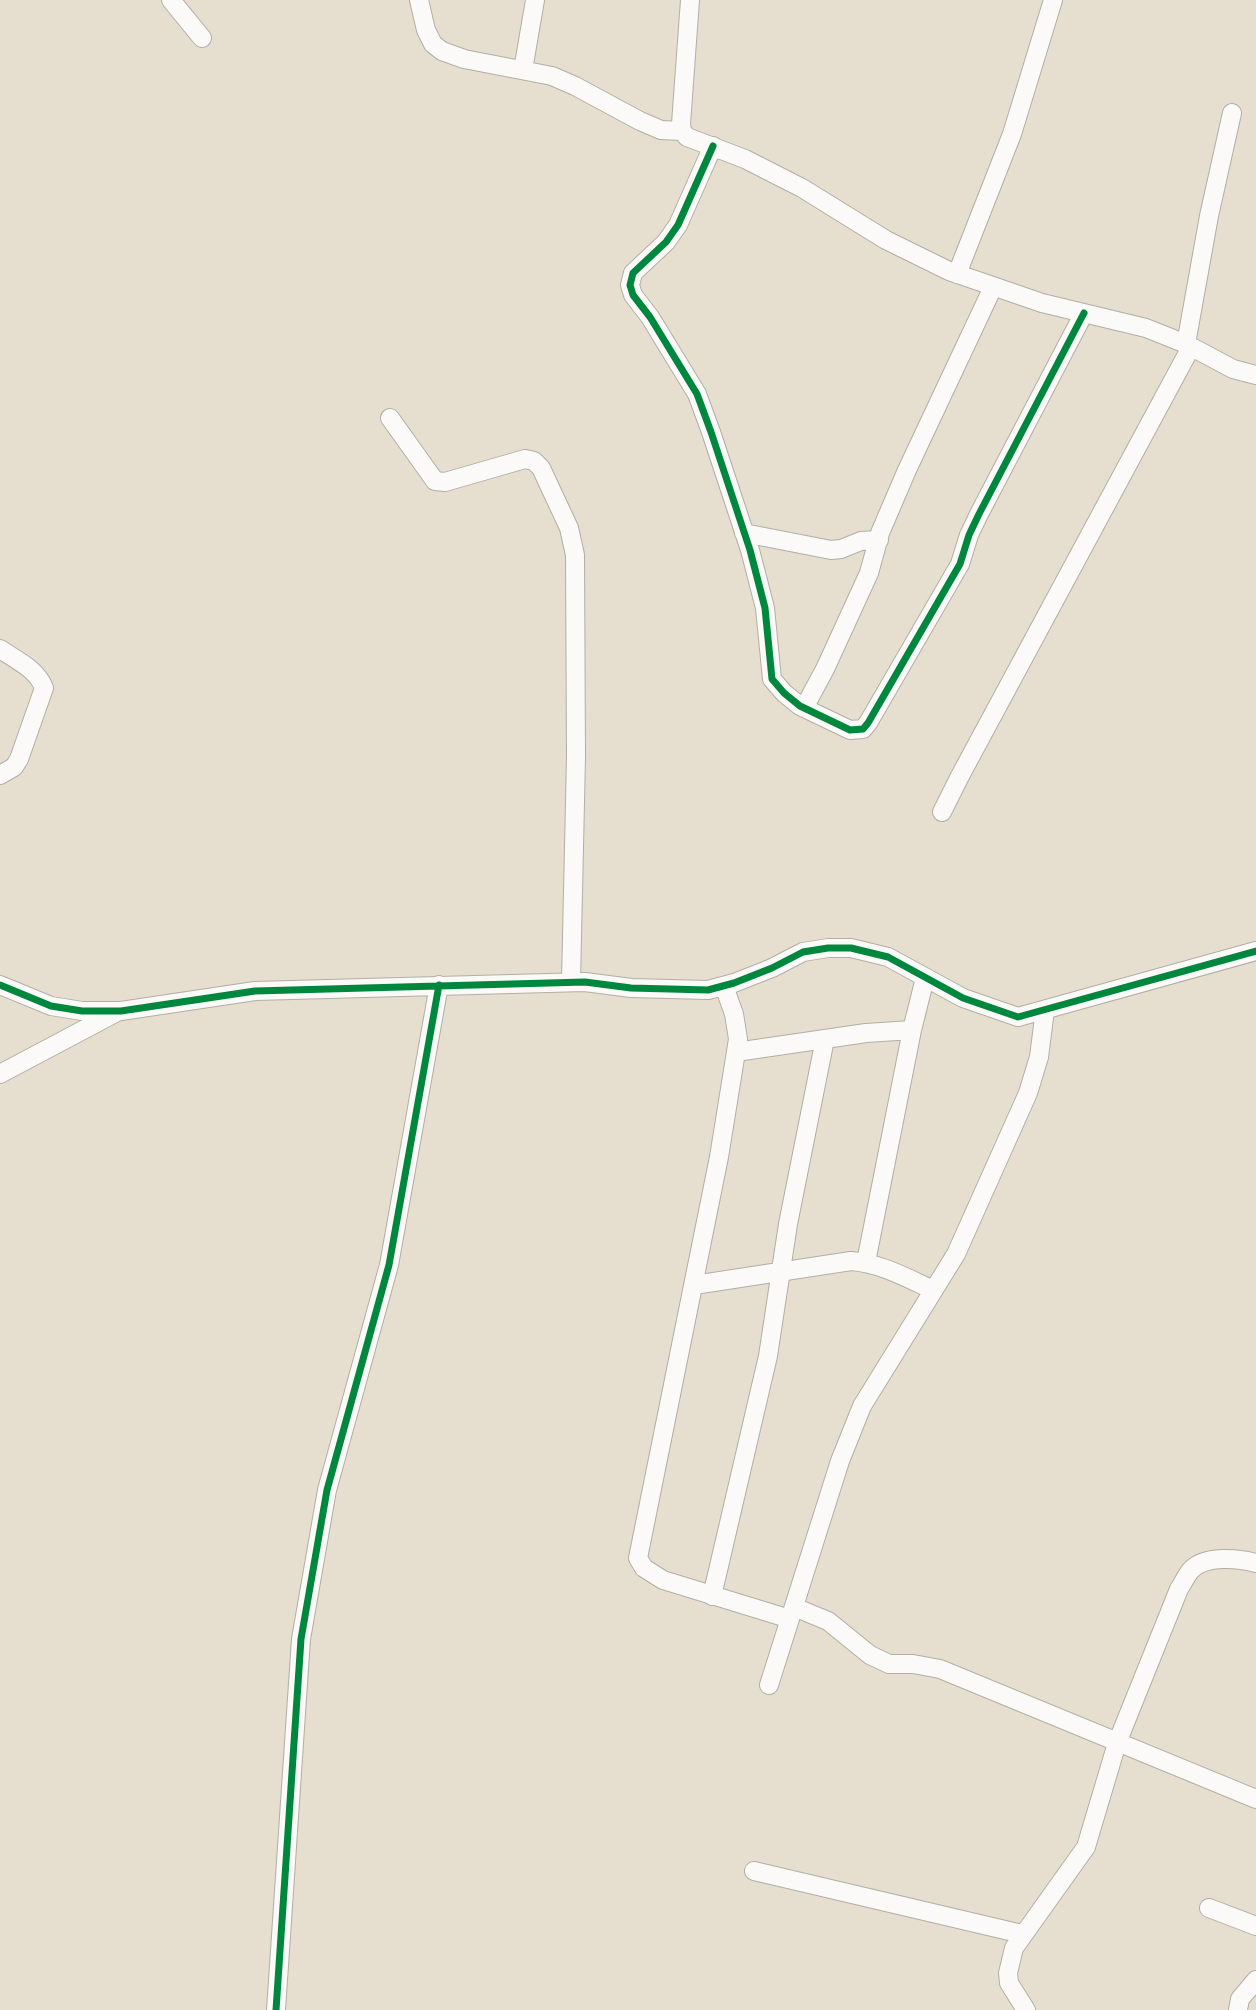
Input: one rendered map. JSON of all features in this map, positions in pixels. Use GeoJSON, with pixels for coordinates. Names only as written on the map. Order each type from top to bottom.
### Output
{"type":"FeatureCollection","features":[{"type":"Feature","properties":{"kind":"street"},"geometry":{"type":"LineString","coordinates":[[172,0],[202,38]]}},
{"type":"Feature","properties":{"kind":"street"},"geometry":{"type":"LineString","coordinates":[[419,0],[426,30],[433,44],[442,51],[464,59],[552,76],[661,130],[682,131]]}},
{"type":"Feature","properties":{"kind":"street"},"geometry":{"type":"LineString","coordinates":[[523,70],[535,0]]}},
{"type":"Feature","properties":{"kind":"street"},"geometry":{"type":"LineString","coordinates":[[690,0],[682,131],[687,137],[745,159],[802,188],[875,234],[957,274],[993,287],[1146,328],[1188,345],[1233,369],[1256,376]]}},
{"type":"Feature","properties":{"kind":"street"},"geometry":{"type":"LineString","coordinates":[[957,274],[1012,134],[1053,0]]}},
{"type":"Feature","properties":{"kind":"street"},"geometry":{"type":"LineString","coordinates":[[942,812],[1188,345],[1209,216],[1232,113]]}},
{"type":"Feature","properties":{"kind":"street"},"geometry":{"type":"LineString","coordinates":[[713,146],[678,225],[666,242],[633,273],[630,285],[633,295],[650,317],[697,394],[744,533],[765,608],[772,679],[784,693],[804,708],[850,730],[863,729],[868,723],[960,564],[979,514],[1084,313]]}},
{"type":"Feature","properties":{"kind":"street"},"geometry":{"type":"LineString","coordinates":[[804,708],[869,573],[907,470],[993,287]]}},
{"type":"Feature","properties":{"kind":"street"},"geometry":{"type":"LineString","coordinates":[[390,418],[435,481],[445,482],[524,459],[534,461],[541,468],[569,528],[575,555],[576,757],[571,982]]}},
{"type":"Feature","properties":{"kind":"street"},"geometry":{"type":"LineString","coordinates":[[744,533],[831,550],[841,550],[861,541],[879,540]]}},
{"type":"Feature","properties":{"kind":"street"},"geometry":{"type":"LineString","coordinates":[[0,649],[41,678],[44,688],[19,760],[14,767],[0,775]]}},
{"type":"Feature","properties":{"kind":"street"},"geometry":{"type":"LineString","coordinates":[[0,985],[51,1006],[82,1012],[121,1011],[255,991],[571,982],[668,990],[708,990],[772,968],[803,952],[851,948],[874,952],[963,998],[1018,1017],[1256,951]]}},
{"type":"Feature","properties":{"kind":"street"},"geometry":{"type":"LineString","coordinates":[[866,1262],[912,1030],[925,978]]}},
{"type":"Feature","properties":{"kind":"street"},"geometry":{"type":"LineString","coordinates":[[276,2010],[301,1639],[327,1490],[389,1265],[439,985]]}},
{"type":"Feature","properties":{"kind":"street"},"geometry":{"type":"LineString","coordinates":[[724,986],[734,1014],[738,1039],[719,1157],[638,1558],[644,1568],[652,1575],[712,1596],[828,1621],[870,1655],[889,1664],[913,1664],[940,1669],[1256,1799]]}},
{"type":"Feature","properties":{"kind":"street"},"geometry":{"type":"LineString","coordinates":[[769,1685],[839,1461],[862,1406],[956,1254],[1028,1093],[1039,1057],[1045,1010]]}},
{"type":"Feature","properties":{"kind":"street"},"geometry":{"type":"LineString","coordinates":[[0,1074],[121,1011]]}},
{"type":"Feature","properties":{"kind":"street"},"geometry":{"type":"LineString","coordinates":[[736,1052],[912,1030]]}},
{"type":"Feature","properties":{"kind":"street"},"geometry":{"type":"LineString","coordinates":[[712,1596],[768,1356],[780,1271],[825,1039]]}},
{"type":"Feature","properties":{"kind":"street"},"geometry":{"type":"LineString","coordinates":[[694,1285],[851,1261],[866,1262],[933,1290]]}},
{"type":"Feature","properties":{"kind":"street"},"geometry":{"type":"LineString","coordinates":[[1026,2010],[1009,1983],[1008,1973],[1014,1948],[1086,1847],[1117,1743],[1179,1589],[1193,1567],[1219,1558],[1256,1563]]}},
{"type":"Feature","properties":{"kind":"street"},"geometry":{"type":"LineString","coordinates":[[754,1871],[1023,1934]]}},
{"type":"Feature","properties":{"kind":"street"},"geometry":{"type":"LineString","coordinates":[[1209,1908],[1256,1926]]}},
{"type":"Feature","properties":{"kind":"street"},"geometry":{"type":"LineString","coordinates":[[1238,2010],[1240,1999],[1256,1980]]}},
{"type":"Feature","properties":{"kind":"cycle path"},"geometry":{"type":"LineString","coordinates":[[713,146],[678,225],[666,242],[633,273],[630,285],[633,295],[650,317],[697,394],[711,432],[750,550],[765,608],[772,679],[800,706],[850,730],[863,729],[868,723],[960,564],[979,514],[1084,313]]}},
{"type":"Feature","properties":{"kind":"cycle path"},"geometry":{"type":"LineString","coordinates":[[0,985],[51,1006],[82,1011],[121,1011],[255,991],[585,982],[631,988],[708,990],[772,968],[803,952],[851,948],[888,957],[963,998],[1018,1017],[1256,951]]}},
{"type":"Feature","properties":{"kind":"cycle path"},"geometry":{"type":"LineString","coordinates":[[276,2010],[301,1639],[327,1490],[389,1265],[439,985]]}}]}
